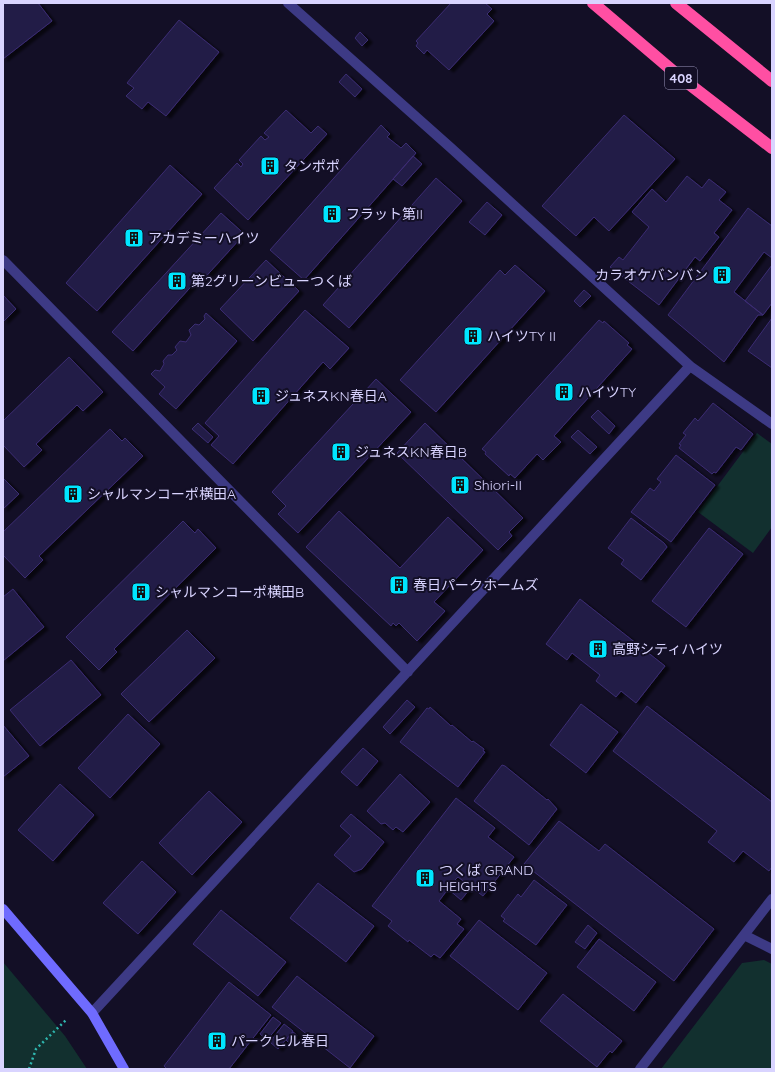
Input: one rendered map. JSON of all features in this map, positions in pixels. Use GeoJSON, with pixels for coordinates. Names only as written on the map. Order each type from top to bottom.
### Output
{"type":"FeatureCollection","features":[{"type":"Feature","properties":{"kind":"highway","name":"408"},"geometry":{"type":"LineString","coordinates":[[593,3],[680,77],[772,148]]}},
{"type":"Feature","properties":{"kind":"highway"},"geometry":{"type":"LineString","coordinates":[[676,3],[772,81]]}},
{"type":"Feature","properties":{"kind":"street"},"geometry":{"type":"LineString","coordinates":[[288,3],[451,148],[690,366],[772,424]]}},
{"type":"Feature","properties":{"kind":"street"},"geometry":{"type":"LineString","coordinates":[[3,260],[408,672]]}},
{"type":"Feature","properties":{"kind":"street"},"geometry":{"type":"LineString","coordinates":[[92,1013],[690,366]]}},
{"type":"Feature","properties":{"kind":"street"},"geometry":{"type":"LineString","coordinates":[[640,1069],[772,899]]}},
{"type":"Feature","properties":{"kind":"street"},"geometry":{"type":"LineString","coordinates":[[3,909],[92,1013],[124,1069]]}},
{"type":"Feature","properties":{"kind":"street"},"geometry":{"type":"LineString","coordinates":[[744,935],[772,949]]}},
{"type":"Feature","properties":{"kind":"path"},"geometry":{"type":"LineString","coordinates":[[29,1069],[36,1050],[66,1020]]}},
{"type":"Feature","properties":{"kind":"green space"},"geometry":{"type":"Polygon","coordinates":[[[757,433],[772,444],[772,527],[753,553],[698,512],[757,433]]]}},
{"type":"Feature","properties":{"kind":"green space"},"geometry":{"type":"Polygon","coordinates":[[[764,960],[772,964],[772,1069],[661,1069],[742,963],[764,960]]]}},
{"type":"Feature","properties":{"kind":"green space"},"geometry":{"type":"Polygon","coordinates":[[[3,962],[65,1036],[87,1069],[3,1069],[3,962]]]}},
{"type":"Feature","properties":{"kind":"building"},"geometry":{"type":"Polygon","coordinates":[[[3,3],[38,3],[52,21],[3,59],[3,3]]]}},
{"type":"Feature","properties":{"kind":"building"},"geometry":{"type":"Polygon","coordinates":[[[451,3],[485,3],[492,9],[487,14],[494,21],[449,70],[427,50],[424,54],[416,46],[418,43],[416,41],[451,3]]]}},
{"type":"Feature","properties":{"kind":"building"},"geometry":{"type":"Polygon","coordinates":[[[179,20],[219,52],[166,116],[148,102],[142,109],[126,96],[134,88],[127,83],[179,20]]]}},
{"type":"Feature","properties":{"kind":"building"},"geometry":{"type":"Polygon","coordinates":[[[360,32],[368,40],[362,46],[355,38],[360,32]]]}},
{"type":"Feature","properties":{"kind":"building"},"geometry":{"type":"Polygon","coordinates":[[[346,74],[362,89],[355,97],[339,82],[346,74]]]}},
{"type":"Feature","properties":{"kind":"building","name":"タンポポ"},"geometry":{"type":"Polygon","coordinates":[[[286,110],[311,133],[318,126],[327,134],[248,220],[214,188],[237,163],[241,167],[243,164],[239,160],[261,136],[265,140],[269,137],[264,133],[286,110]]]}},
{"type":"Feature","properties":{"kind":"building"},"geometry":{"type":"Polygon","coordinates":[[[624,115],[675,159],[609,231],[594,217],[576,236],[542,206],[624,115]]]}},
{"type":"Feature","properties":{"kind":"building","name":"フラット第II"},"geometry":{"type":"Polygon","coordinates":[[[381,125],[390,134],[387,137],[401,148],[406,143],[416,153],[304,280],[270,250],[381,125]]]}},
{"type":"Feature","properties":{"kind":"building"},"geometry":{"type":"Polygon","coordinates":[[[413,156],[422,164],[402,186],[393,179],[413,156]]]}},
{"type":"Feature","properties":{"kind":"building","name":"アカデミーハイツ"},"geometry":{"type":"Polygon","coordinates":[[[170,165],[202,194],[97,311],[66,283],[170,165]]]}},
{"type":"Feature","properties":{"kind":"building"},"geometry":{"type":"Polygon","coordinates":[[[687,176],[702,188],[709,179],[726,192],[719,200],[732,210],[714,233],[719,237],[700,261],[695,257],[659,305],[610,267],[619,257],[623,260],[649,227],[632,212],[652,189],[666,202],[687,176]]]}},
{"type":"Feature","properties":{"kind":"building"},"geometry":{"type":"Polygon","coordinates":[[[436,178],[462,201],[349,328],[323,305],[436,178]]]}},
{"type":"Feature","properties":{"kind":"building"},"geometry":{"type":"Polygon","coordinates":[[[487,202],[502,215],[485,235],[469,222],[487,202]]]}},
{"type":"Feature","properties":{"kind":"building","name":"カラオケバンバン"},"geometry":{"type":"Polygon","coordinates":[[[748,208],[772,226],[772,258],[764,252],[734,292],[763,315],[758,315],[724,362],[668,315],[748,208]]]}},
{"type":"Feature","properties":{"kind":"building","name":"第2グリーンビューつくば"},"geometry":{"type":"Polygon","coordinates":[[[221,213],[241,231],[235,237],[239,240],[200,283],[197,280],[133,351],[112,332],[221,213]]]}},
{"type":"Feature","properties":{"kind":"building"},"geometry":{"type":"Polygon","coordinates":[[[266,260],[299,291],[253,341],[220,309],[266,260]]]}},
{"type":"Feature","properties":{"kind":"building","name":"ハイツTY II"},"geometry":{"type":"Polygon","coordinates":[[[515,265],[545,291],[436,412],[400,380],[500,270],[505,275],[515,265]]]}},
{"type":"Feature","properties":{"kind":"building"},"geometry":{"type":"Polygon","coordinates":[[[772,265],[772,303],[763,315],[745,301],[772,265]]]}},
{"type":"Feature","properties":{"kind":"building"},"geometry":{"type":"Polygon","coordinates":[[[584,290],[591,296],[580,307],[574,301],[584,290]]]}},
{"type":"Feature","properties":{"kind":"building"},"geometry":{"type":"Polygon","coordinates":[[[3,295],[16,309],[3,322],[3,295]]]}},
{"type":"Feature","properties":{"kind":"building","name":"ジュネスKN春日A"},"geometry":{"type":"Polygon","coordinates":[[[305,310],[349,348],[330,369],[323,362],[233,464],[211,445],[219,436],[205,423],[305,310]]]}},
{"type":"Feature","properties":{"kind":"building"},"geometry":{"type":"Polygon","coordinates":[[[206,313],[237,341],[176,409],[159,394],[165,387],[151,374],[155,370],[160,371],[164,364],[163,361],[168,355],[172,355],[177,350],[175,347],[180,341],[186,342],[191,335],[189,330],[195,324],[199,325],[205,319],[204,316],[206,313]]]}},
{"type":"Feature","properties":{"kind":"building"},"geometry":{"type":"Polygon","coordinates":[[[772,318],[772,368],[748,351],[772,318]]]}},
{"type":"Feature","properties":{"kind":"building","name":"ハイツTY"},"geometry":{"type":"Polygon","coordinates":[[[599,320],[603,323],[604,321],[629,343],[627,345],[632,349],[554,436],[561,442],[543,460],[537,454],[515,478],[510,474],[509,476],[485,454],[486,452],[482,449],[599,320]]]}},
{"type":"Feature","properties":{"kind":"building"},"geometry":{"type":"Polygon","coordinates":[[[69,357],[103,392],[83,411],[77,405],[36,444],[42,450],[24,467],[3,445],[3,421],[69,357]]]}},
{"type":"Feature","properties":{"kind":"building","name":"ジュネスKN春日B"},"geometry":{"type":"Polygon","coordinates":[[[376,379],[411,412],[298,533],[278,514],[286,506],[272,492],[376,379]]]}},
{"type":"Feature","properties":{"kind":"building"},"geometry":{"type":"Polygon","coordinates":[[[713,403],[753,434],[741,450],[736,447],[716,473],[714,472],[712,474],[679,448],[681,445],[679,444],[686,435],[683,433],[695,418],[698,421],[713,403]]]}},
{"type":"Feature","properties":{"kind":"building"},"geometry":{"type":"Polygon","coordinates":[[[598,410],[615,426],[609,434],[591,417],[598,410]]]}},
{"type":"Feature","properties":{"kind":"building"},"geometry":{"type":"Polygon","coordinates":[[[198,423],[213,437],[208,443],[192,429],[198,423]]]}},
{"type":"Feature","properties":{"kind":"building","name":"Shiori-II"},"geometry":{"type":"Polygon","coordinates":[[[425,423],[523,518],[509,532],[512,536],[498,550],[397,453],[425,423]]]}},
{"type":"Feature","properties":{"kind":"building","name":"シャルマンコーポ横田A"},"geometry":{"type":"Polygon","coordinates":[[[110,429],[122,441],[125,438],[143,456],[39,556],[43,560],[25,578],[3,555],[3,532],[110,429]]]}},
{"type":"Feature","properties":{"kind":"building"},"geometry":{"type":"Polygon","coordinates":[[[578,430],[597,447],[590,454],[571,437],[578,430]]]}},
{"type":"Feature","properties":{"kind":"building"},"geometry":{"type":"Polygon","coordinates":[[[676,455],[715,485],[671,542],[631,512],[650,488],[654,491],[661,482],[657,479],[676,455]]]}},
{"type":"Feature","properties":{"kind":"building"},"geometry":{"type":"Polygon","coordinates":[[[3,478],[19,494],[3,509],[3,478]]]}},
{"type":"Feature","properties":{"kind":"building","name":"春日パークホームズ"},"geometry":{"type":"Polygon","coordinates":[[[339,511],[400,568],[448,517],[483,550],[434,602],[445,611],[417,641],[399,623],[396,626],[393,623],[391,626],[306,547],[339,511]]]}},
{"type":"Feature","properties":{"kind":"building"},"geometry":{"type":"Polygon","coordinates":[[[631,518],[664,543],[667,547],[641,580],[621,564],[624,560],[608,548],[631,518]]]}},
{"type":"Feature","properties":{"kind":"building","name":"シャルマンコーポ横田B"},"geometry":{"type":"Polygon","coordinates":[[[183,521],[195,533],[198,529],[216,548],[114,649],[117,652],[99,670],[66,637],[183,521]]]}},
{"type":"Feature","properties":{"kind":"building"},"geometry":{"type":"Polygon","coordinates":[[[709,528],[743,554],[686,627],[652,601],[709,528]]]}},
{"type":"Feature","properties":{"kind":"building"},"geometry":{"type":"Polygon","coordinates":[[[13,589],[44,627],[3,661],[3,597],[13,589]]]}},
{"type":"Feature","properties":{"kind":"building","name":"高野シティハイツ"},"geometry":{"type":"Polygon","coordinates":[[[580,599],[665,666],[636,703],[621,691],[616,697],[596,681],[600,675],[572,653],[567,660],[546,644],[580,599]]]}},
{"type":"Feature","properties":{"kind":"building"},"geometry":{"type":"Polygon","coordinates":[[[187,630],[215,658],[149,722],[121,694],[187,630]]]}},
{"type":"Feature","properties":{"kind":"building"},"geometry":{"type":"Polygon","coordinates":[[[71,660],[101,695],[40,746],[10,710],[71,660]]]}},
{"type":"Feature","properties":{"kind":"building"},"geometry":{"type":"Polygon","coordinates":[[[407,700],[415,707],[390,734],[383,727],[407,700]]]}},
{"type":"Feature","properties":{"kind":"building"},"geometry":{"type":"Polygon","coordinates":[[[581,704],[618,732],[586,773],[550,745],[581,704]]]}},
{"type":"Feature","properties":{"kind":"building"},"geometry":{"type":"Polygon","coordinates":[[[647,706],[772,802],[772,867],[769,871],[743,851],[734,862],[708,842],[717,831],[613,751],[647,706]]]}},
{"type":"Feature","properties":{"kind":"building"},"geometry":{"type":"Polygon","coordinates":[[[430,707],[451,726],[452,725],[472,742],[473,741],[484,749],[483,751],[485,752],[458,787],[400,742],[427,708],[429,709],[430,707]]]}},
{"type":"Feature","properties":{"kind":"building"},"geometry":{"type":"Polygon","coordinates":[[[128,714],[160,744],[110,798],[78,768],[128,714]]]}},
{"type":"Feature","properties":{"kind":"building"},"geometry":{"type":"Polygon","coordinates":[[[3,725],[29,756],[3,777],[3,725]]]}},
{"type":"Feature","properties":{"kind":"building"},"geometry":{"type":"Polygon","coordinates":[[[363,748],[378,761],[357,786],[341,772],[363,748]]]}},
{"type":"Feature","properties":{"kind":"building"},"geometry":{"type":"Polygon","coordinates":[[[502,765],[547,800],[548,799],[557,809],[529,845],[474,801],[502,765]]]}},
{"type":"Feature","properties":{"kind":"building"},"geometry":{"type":"Polygon","coordinates":[[[400,774],[430,802],[403,832],[396,827],[393,830],[385,823],[381,824],[367,811],[400,774]]]}},
{"type":"Feature","properties":{"kind":"building"},"geometry":{"type":"Polygon","coordinates":[[[60,784],[94,815],[53,861],[18,830],[60,784]]]}},
{"type":"Feature","properties":{"kind":"building"},"geometry":{"type":"Polygon","coordinates":[[[209,791],[242,822],[192,875],[159,843],[209,791]]]}},
{"type":"Feature","properties":{"kind":"building","name":"つくば GRAND HEIGHTS"},"geometry":{"type":"Polygon","coordinates":[[[456,798],[495,828],[488,837],[514,857],[483,896],[458,877],[455,880],[469,890],[461,900],[448,889],[439,901],[461,919],[457,924],[464,929],[440,958],[434,954],[431,957],[409,940],[408,942],[388,926],[392,921],[372,906],[456,798]]]}},
{"type":"Feature","properties":{"kind":"building"},"geometry":{"type":"Polygon","coordinates":[[[351,814],[384,842],[362,869],[354,872],[334,855],[351,836],[340,826],[351,814]]]}},
{"type":"Feature","properties":{"kind":"building"},"geometry":{"type":"Polygon","coordinates":[[[559,821],[599,851],[605,844],[714,929],[674,981],[524,864],[559,821]]]}},
{"type":"Feature","properties":{"kind":"building"},"geometry":{"type":"Polygon","coordinates":[[[142,861],[176,892],[138,934],[103,903],[142,861]]]}},
{"type":"Feature","properties":{"kind":"building"},"geometry":{"type":"Polygon","coordinates":[[[534,880],[567,905],[536,945],[503,921],[505,919],[501,916],[518,894],[521,897],[534,880]]]}},
{"type":"Feature","properties":{"kind":"building"},"geometry":{"type":"Polygon","coordinates":[[[318,883],[374,926],[346,962],[290,918],[318,883]]]}},
{"type":"Feature","properties":{"kind":"building"},"geometry":{"type":"Polygon","coordinates":[[[221,910],[286,962],[258,996],[193,944],[221,910]]]}},
{"type":"Feature","properties":{"kind":"building"},"geometry":{"type":"Polygon","coordinates":[[[479,920],[547,973],[518,1010],[450,956],[479,920]]]}},
{"type":"Feature","properties":{"kind":"building"},"geometry":{"type":"Polygon","coordinates":[[[588,925],[597,933],[585,949],[575,942],[588,925]]]}},
{"type":"Feature","properties":{"kind":"building"},"geometry":{"type":"Polygon","coordinates":[[[599,939],[656,982],[634,1011],[577,967],[599,939]]]}},
{"type":"Feature","properties":{"kind":"building"},"geometry":{"type":"Polygon","coordinates":[[[297,976],[374,1036],[350,1068],[272,1007],[297,976]]]}},
{"type":"Feature","properties":{"kind":"building","name":"パークヒル春日"},"geometry":{"type":"Polygon","coordinates":[[[229,982],[271,1015],[229,1069],[167,1069],[164,1066],[229,982]]]}},
{"type":"Feature","properties":{"kind":"building"},"geometry":{"type":"Polygon","coordinates":[[[563,994],[622,1041],[612,1053],[610,1051],[597,1067],[540,1021],[563,994]]]}},
{"type":"Feature","properties":{"kind":"building"},"geometry":{"type":"Polygon","coordinates":[[[273,1017],[281,1023],[267,1040],[260,1034],[273,1017]]]}},
{"type":"Feature","properties":{"kind":"building"},"geometry":{"type":"Polygon","coordinates":[[[284,1024],[293,1031],[278,1049],[270,1042],[284,1024]]]}},
{"type":"Feature","properties":{"kind":"building"},"geometry":{"type":"Polygon","coordinates":[[[293,1032],[297,1035],[290,1044],[286,1040],[293,1032]]]}},
{"type":"Feature","properties":{"kind":"place","name":"タンポポ"},"geometry":{"type":"Point","coordinates":[270,166]}},
{"type":"Feature","properties":{"kind":"place","name":"フラット第II"},"geometry":{"type":"Point","coordinates":[332,214]}},
{"type":"Feature","properties":{"kind":"place","name":"アカデミーハイツ"},"geometry":{"type":"Point","coordinates":[134,238]}},
{"type":"Feature","properties":{"kind":"place","name":"カラオケバンバン"},"geometry":{"type":"Point","coordinates":[722,275]}},
{"type":"Feature","properties":{"kind":"place","name":"第2グリーンビューつくば"},"geometry":{"type":"Point","coordinates":[177,281]}},
{"type":"Feature","properties":{"kind":"place","name":"ハイツTY II"},"geometry":{"type":"Point","coordinates":[473,336]}},
{"type":"Feature","properties":{"kind":"place","name":"ハイツTY"},"geometry":{"type":"Point","coordinates":[564,392]}},
{"type":"Feature","properties":{"kind":"place","name":"ジュネスKN春日A"},"geometry":{"type":"Point","coordinates":[261,396]}},
{"type":"Feature","properties":{"kind":"place","name":"ジュネスKN春日B"},"geometry":{"type":"Point","coordinates":[341,452]}},
{"type":"Feature","properties":{"kind":"place","name":"Shiori-II"},"geometry":{"type":"Point","coordinates":[460,485]}},
{"type":"Feature","properties":{"kind":"place","name":"シャルマンコーポ横田A"},"geometry":{"type":"Point","coordinates":[73,494]}},
{"type":"Feature","properties":{"kind":"place","name":"春日パークホームズ"},"geometry":{"type":"Point","coordinates":[399,585]}},
{"type":"Feature","properties":{"kind":"place","name":"シャルマンコーポ横田B"},"geometry":{"type":"Point","coordinates":[141,592]}},
{"type":"Feature","properties":{"kind":"place","name":"高野シティハイツ"},"geometry":{"type":"Point","coordinates":[598,649]}},
{"type":"Feature","properties":{"kind":"place","name":"つくば GRAND HEIGHTS"},"geometry":{"type":"Point","coordinates":[425,878]}},
{"type":"Feature","properties":{"kind":"place","name":"パークヒル春日"},"geometry":{"type":"Point","coordinates":[217,1041]}}]}
